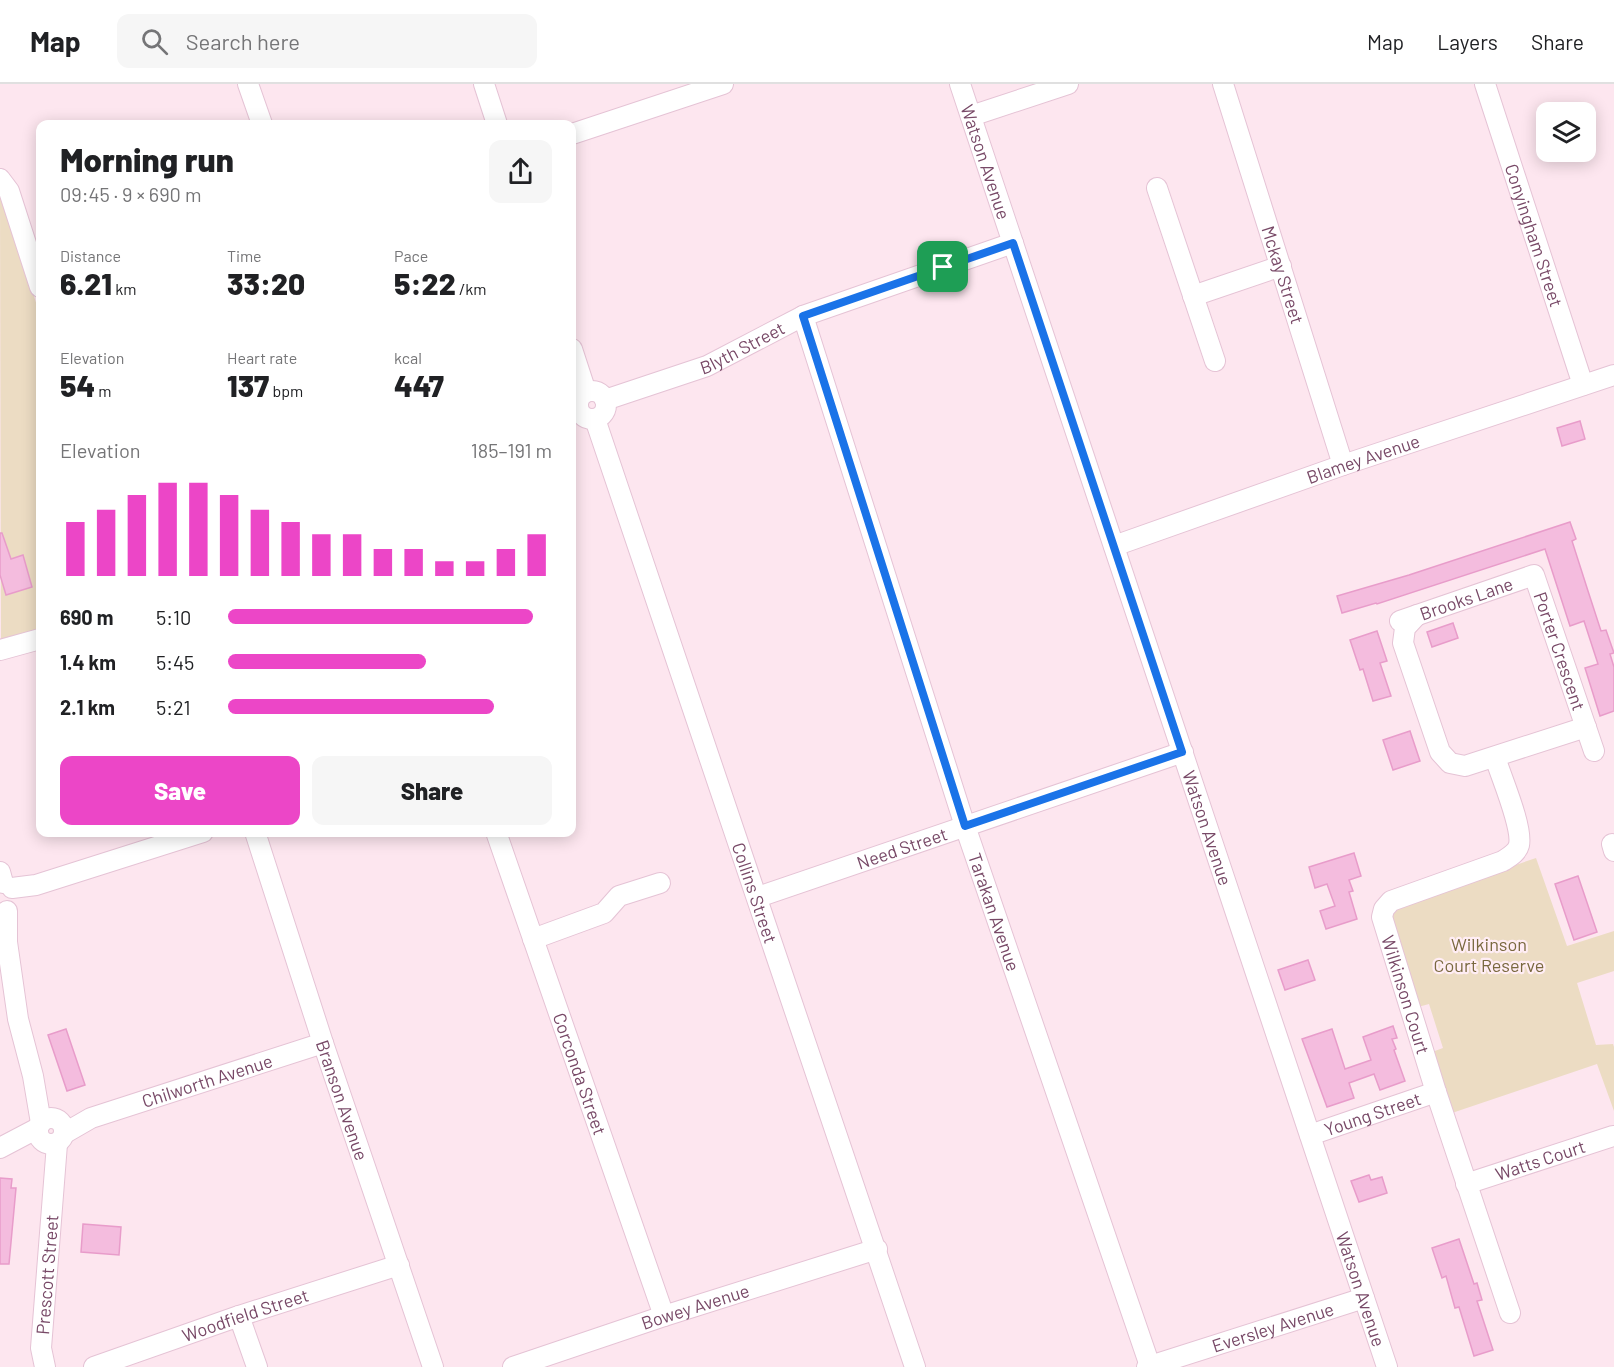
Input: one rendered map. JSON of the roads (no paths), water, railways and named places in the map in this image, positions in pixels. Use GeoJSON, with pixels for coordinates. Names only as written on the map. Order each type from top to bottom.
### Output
{"type":"FeatureCollection","features":[{"type":"Feature","properties":{"kind":"street"},"geometry":{"type":"LineString","coordinates":[[248,84],[261,120]]}},
{"type":"Feature","properties":{"kind":"street"},"geometry":{"type":"LineString","coordinates":[[484,84],[496,120]]}},
{"type":"Feature","properties":{"kind":"street"},"geometry":{"type":"LineString","coordinates":[[576,133],[723,84]]}},
{"type":"Feature","properties":{"kind":"street","name":"Watson Avenue"},"geometry":{"type":"LineString","coordinates":[[960,84],[1387,1367]]}},
{"type":"Feature","properties":{"kind":"street"},"geometry":{"type":"LineString","coordinates":[[971,116],[1068,84]]}},
{"type":"Feature","properties":{"kind":"street","name":"Mckay Street"},"geometry":{"type":"LineString","coordinates":[[1223,84],[1343,465]]}},
{"type":"Feature","properties":{"kind":"street","name":"Conyingham Street"},"geometry":{"type":"LineString","coordinates":[[1485,84],[1583,385]]}},
{"type":"Feature","properties":{"kind":"street"},"geometry":{"type":"LineString","coordinates":[[0,179],[9,191],[36,275]]}},
{"type":"Feature","properties":{"kind":"street"},"geometry":{"type":"LineString","coordinates":[[1157,188],[1215,361]]}},
{"type":"Feature","properties":{"kind":"street","name":"Blyth Street"},"geometry":{"type":"LineString","coordinates":[[582,408],[604,412],[605,400],[707,366],[803,316],[1013,243]]}},
{"type":"Feature","properties":{"kind":"street"},"geometry":{"type":"LineString","coordinates":[[1193,296],[1281,266]]}},
{"type":"Feature","properties":{"kind":"street","name":"Tarakan Avenue"},"geometry":{"type":"LineString","coordinates":[[803,316],[965,826],[1149,1366]]}},
{"type":"Feature","properties":{"kind":"street","name":"Collins Street"},"geometry":{"type":"LineString","coordinates":[[576,373],[582,408],[758,897],[915,1367]]}},
{"type":"Feature","properties":{"kind":"street","name":"Blamey Avenue"},"geometry":{"type":"LineString","coordinates":[[1114,546],[1343,465],[1614,375]]}},
{"type":"Feature","properties":{"kind":"street","name":"Brooks Lane"},"geometry":{"type":"LineString","coordinates":[[1408,618],[1534,575]]}},
{"type":"Feature","properties":{"kind":"street","name":"Porter Crescent"},"geometry":{"type":"LineString","coordinates":[[1534,575],[1594,751]]}},
{"type":"Feature","properties":{"kind":"street","name":"Porter Crescent"},"geometry":{"type":"LineString","coordinates":[[1408,618],[1403,643],[1440,752],[1450,763],[1465,766],[1586,728]]}},
{"type":"Feature","properties":{"kind":"street"},"geometry":{"type":"LineString","coordinates":[[2,651],[36,640]]}},
{"type":"Feature","properties":{"kind":"street","name":"Need Street"},"geometry":{"type":"LineString","coordinates":[[758,897],[1182,752]]}},
{"type":"Feature","properties":{"kind":"street","name":"Wilkinson Court"},"geometry":{"type":"LineString","coordinates":[[1495,757],[1519,832],[1519,847],[1512,856],[1503,861],[1391,901],[1384,909],[1382,917],[1436,1092],[1510,1313]]}},
{"type":"Feature","properties":{"kind":"street"},"geometry":{"type":"LineString","coordinates":[[5,895],[187,837]]}},
{"type":"Feature","properties":{"kind":"street","name":"Branson Avenue"},"geometry":{"type":"LineString","coordinates":[[257,837],[323,1043],[433,1367]]}},
{"type":"Feature","properties":{"kind":"street","name":"Corconda Street"},"geometry":{"type":"LineString","coordinates":[[498,837],[664,1316]]}},
{"type":"Feature","properties":{"kind":"street"},"geometry":{"type":"LineString","coordinates":[[533,939],[604,913],[619,896],[660,883]]}},
{"type":"Feature","properties":{"kind":"street","name":"Prescott Street"},"geometry":{"type":"LineString","coordinates":[[5,895],[7,942],[18,1019],[50,1131],[55,1181],[40,1348],[45,1367]]}},
{"type":"Feature","properties":{"kind":"street","name":"Chilworth Avenue"},"geometry":{"type":"LineString","coordinates":[[0,1148],[323,1043]]}},
{"type":"Feature","properties":{"kind":"street","name":"Young Street"},"geometry":{"type":"LineString","coordinates":[[1310,1135],[1436,1092]]}},
{"type":"Feature","properties":{"kind":"street","name":"Watts Court"},"geometry":{"type":"LineString","coordinates":[[1466,1184],[1613,1136]]}},
{"type":"Feature","properties":{"kind":"street","name":"Bowey Avenue"},"geometry":{"type":"LineString","coordinates":[[513,1367],[664,1316],[877,1249]]}},
{"type":"Feature","properties":{"kind":"street","name":"Woodfield Street"},"geometry":{"type":"LineString","coordinates":[[94,1367],[238,1316],[399,1265]]}},
{"type":"Feature","properties":{"kind":"street","name":"Eversley Avenue"},"geometry":{"type":"LineString","coordinates":[[1149,1366],[1364,1298]]}},
{"type":"Feature","properties":{"kind":"street"},"geometry":{"type":"LineString","coordinates":[[238,1316],[257,1367]]}},
{"type":"Feature","properties":{"kind":"park label","name":"Wilkinson Court Reserve"},"geometry":{"type":"Point","coordinates":[1489,954]}}]}
